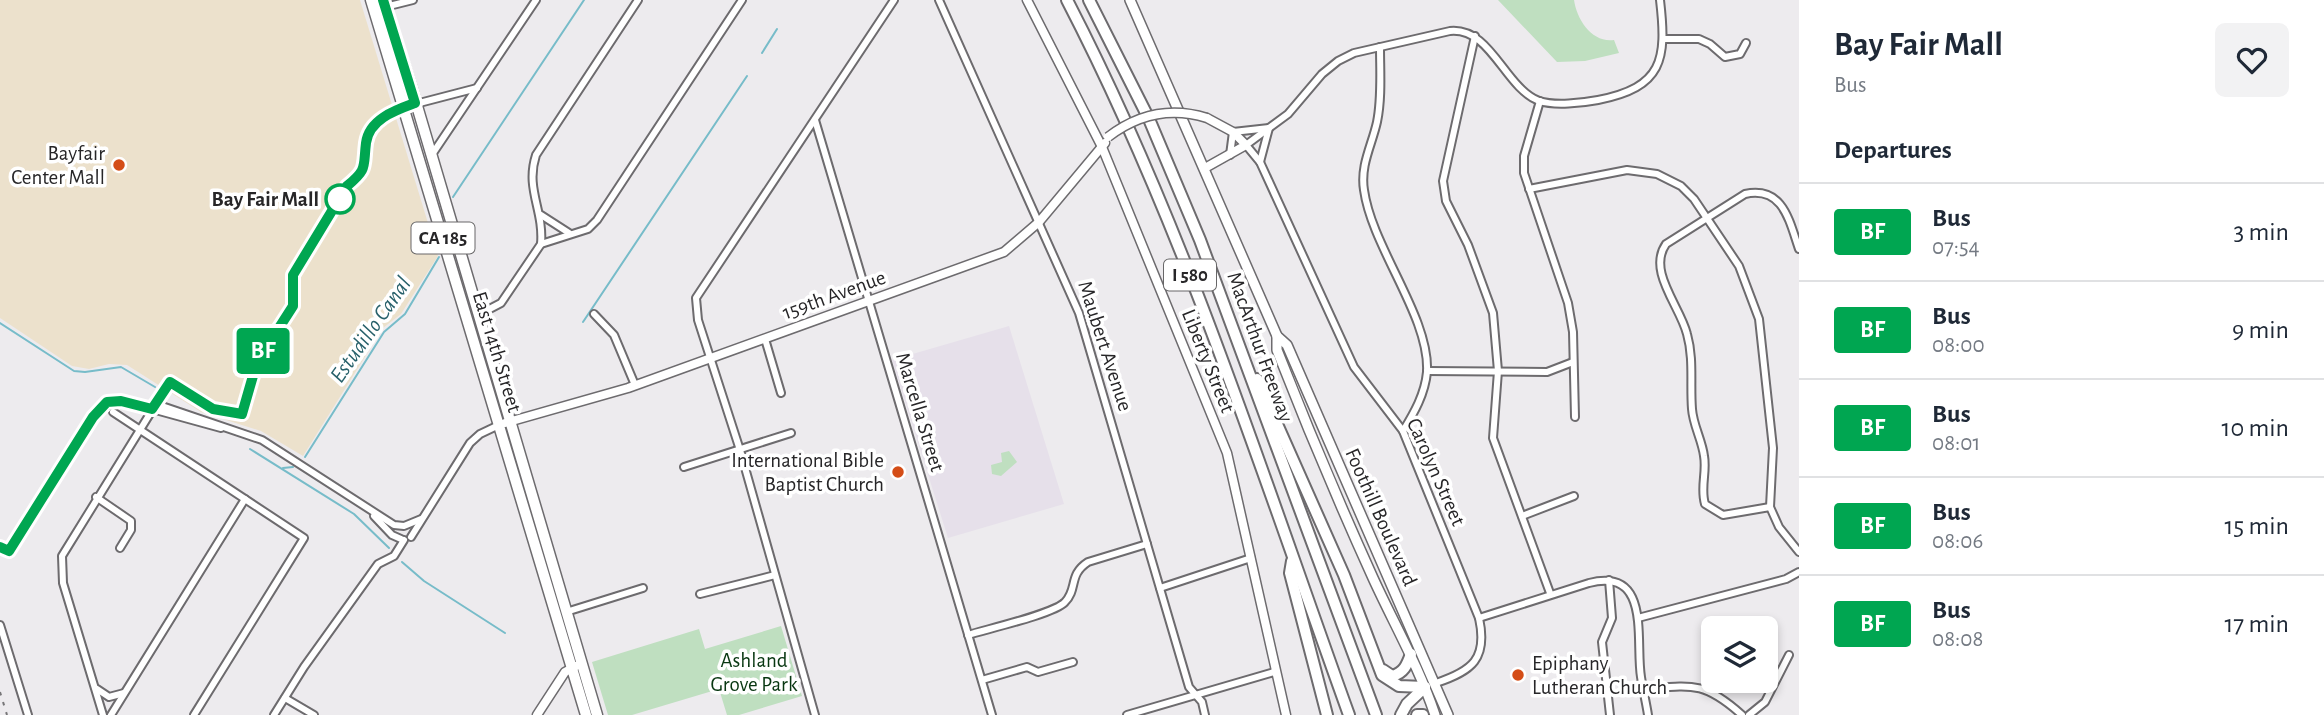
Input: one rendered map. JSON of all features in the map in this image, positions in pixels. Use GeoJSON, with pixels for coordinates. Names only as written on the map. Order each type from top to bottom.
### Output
{"type":"FeatureCollection","features":[{"type":"Feature","properties":{"kind":"highway","name":"MacArthur Freeway"},"geometry":{"type":"LineString","coordinates":[[1067,0],[1121,110],[1163,206],[1349,715]]}},
{"type":"Feature","properties":{"kind":"highway","name":"MacArthur Freeway"},"geometry":{"type":"LineString","coordinates":[[1089,0],[1162,149],[1236,337],[1376,715]]}},
{"type":"Feature","properties":{"kind":"highway"},"geometry":{"type":"LineString","coordinates":[[1236,337],[1270,405],[1386,680],[1399,686],[1430,685]]}},
{"type":"Feature","properties":{"kind":"highway"},"geometry":{"type":"LineString","coordinates":[[1292,558],[1290,573],[1326,715]]}},
{"type":"Feature","properties":{"kind":"highway"},"geometry":{"type":"LineString","coordinates":[[1372,652],[1383,670],[1392,676],[1405,669],[1411,654]]}},
{"type":"Feature","properties":{"kind":"highway"},"geometry":{"type":"LineString","coordinates":[[1401,715],[1407,704],[1430,685]]}},
{"type":"Feature","properties":{"kind":"highway"},"geometry":{"type":"LineString","coordinates":[[1417,715],[1423,715]]}},
{"type":"Feature","properties":{"kind":"main road","name":"East 14th Street"},"geometry":{"type":"LineString","coordinates":[[371,0],[566,612],[586,715]]}},
{"type":"Feature","properties":{"kind":"main road","name":"Foothill Boulevard"},"geometry":{"type":"LineString","coordinates":[[1130,0],[1277,336],[1277,350],[1308,431],[1374,580],[1411,654],[1448,715]]}},
{"type":"Feature","properties":{"kind":"main road","name":"East 14th Street"},"geometry":{"type":"LineString","coordinates":[[384,4],[478,315],[504,424],[577,666],[597,715]]}},
{"type":"Feature","properties":{"kind":"main road","name":"Foothill Boulevard"},"geometry":{"type":"LineString","coordinates":[[1277,336],[1287,345],[1430,685],[1435,715]]}},
{"type":"Feature","properties":{"kind":"street"},"geometry":{"type":"LineString","coordinates":[[384,4],[414,0]]}},
{"type":"Feature","properties":{"kind":"street"},"geometry":{"type":"LineString","coordinates":[[431,156],[536,0]]}},
{"type":"Feature","properties":{"kind":"street"},"geometry":{"type":"LineString","coordinates":[[478,315],[501,303],[541,244],[541,215],[530,182],[536,155],[638,0]]}},
{"type":"Feature","properties":{"kind":"street"},"geometry":{"type":"LineString","coordinates":[[541,244],[588,229],[597,220],[742,0]]}},
{"type":"Feature","properties":{"kind":"street"},"geometry":{"type":"LineString","coordinates":[[815,715],[740,450],[695,309],[696,298],[894,0]]}},
{"type":"Feature","properties":{"kind":"street","name":"Maubert Avenue"},"geometry":{"type":"LineString","coordinates":[[939,0],[1079,313],[1189,687],[1202,702],[1205,715]]}},
{"type":"Feature","properties":{"kind":"street","name":"Liberty Street"},"geometry":{"type":"LineString","coordinates":[[1027,0],[1102,146],[1227,453],[1274,672],[1286,715]]}},
{"type":"Feature","properties":{"kind":"street"},"geometry":{"type":"LineString","coordinates":[[1205,168],[1246,145],[1288,114],[1321,74],[1338,61],[1380,47],[1450,31],[1459,30],[1475,36],[1510,78],[1540,101],[1582,103],[1632,92],[1642,85],[1657,66],[1664,38],[1660,0]]}},
{"type":"Feature","properties":{"kind":"street"},"geometry":{"type":"LineString","coordinates":[[1475,36],[1443,181],[1446,201],[1468,245],[1493,313],[1498,371],[1493,438],[1550,593]]}},
{"type":"Feature","properties":{"kind":"street"},"geometry":{"type":"LineString","coordinates":[[1664,38],[1699,39],[1710,44],[1725,57],[1740,54],[1746,43]]}},
{"type":"Feature","properties":{"kind":"street"},"geometry":{"type":"LineString","coordinates":[[1380,47],[1380,101],[1377,123],[1365,158],[1364,192],[1386,258],[1413,314],[1427,371],[1419,405],[1403,431]]}},
{"type":"Feature","properties":{"kind":"street"},"geometry":{"type":"LineString","coordinates":[[402,103],[415,103],[477,88]]}},
{"type":"Feature","properties":{"kind":"street"},"geometry":{"type":"LineString","coordinates":[[1540,101],[1524,156],[1524,173],[1568,303],[1573,332],[1574,417]]}},
{"type":"Feature","properties":{"kind":"street","name":"159th Avenue"},"geometry":{"type":"LineString","coordinates":[[274,715],[378,564],[394,556],[421,520],[470,443],[480,434],[710,359],[1004,252],[1039,222],[1108,137],[1132,121],[1156,114],[1181,113],[1207,118],[1234,132],[1246,145]]}},
{"type":"Feature","properties":{"kind":"street","name":"Marcella Street"},"geometry":{"type":"LineString","coordinates":[[814,120],[992,715]]}},
{"type":"Feature","properties":{"kind":"street"},"geometry":{"type":"LineString","coordinates":[[1230,155],[1234,132],[1269,128]]}},
{"type":"Feature","properties":{"kind":"street"},"geometry":{"type":"LineString","coordinates":[[1260,162],[1269,128]]}},
{"type":"Feature","properties":{"kind":"street","name":"Carolyn Street"},"geometry":{"type":"LineString","coordinates":[[1246,145],[1260,162],[1354,367],[1403,431],[1479,618],[1482,642],[1474,663],[1463,672],[1430,685]]}},
{"type":"Feature","properties":{"kind":"street"},"geometry":{"type":"LineString","coordinates":[[1529,189],[1627,170],[1642,171],[1657,174],[1681,186],[1706,217],[1739,266],[1759,319],[1773,448],[1770,508],[1779,527],[1799,552]]}},
{"type":"Feature","properties":{"kind":"street"},"geometry":{"type":"LineString","coordinates":[[1770,508],[1723,515],[1705,504],[1702,493],[1704,456],[1692,412],[1692,359],[1678,306],[1659,266],[1660,253],[1666,244],[1745,194],[1766,193],[1784,206],[1799,248]]}},
{"type":"Feature","properties":{"kind":"street"},"geometry":{"type":"LineString","coordinates":[[541,215],[569,233]]}},
{"type":"Feature","properties":{"kind":"street"},"geometry":{"type":"LineString","coordinates":[[594,314],[614,335],[635,385]]}},
{"type":"Feature","properties":{"kind":"street"},"geometry":{"type":"LineString","coordinates":[[765,339],[781,393]]}},
{"type":"Feature","properties":{"kind":"street"},"geometry":{"type":"LineString","coordinates":[[1427,371],[1547,372],[1573,362]]}},
{"type":"Feature","properties":{"kind":"street"},"geometry":{"type":"LineString","coordinates":[[103,715],[61,569],[65,548],[154,406],[268,443],[389,522],[411,530],[405,539]]}},
{"type":"Feature","properties":{"kind":"street"},"geometry":{"type":"LineString","coordinates":[[113,412],[304,538],[194,715]]}},
{"type":"Feature","properties":{"kind":"street"},"geometry":{"type":"LineString","coordinates":[[684,467],[740,450],[742,446],[791,433]]}},
{"type":"Feature","properties":{"kind":"street"},"geometry":{"type":"LineString","coordinates":[[1522,516],[1574,496]]}},
{"type":"Feature","properties":{"kind":"street"},"geometry":{"type":"LineString","coordinates":[[96,497],[131,521],[131,530],[120,548]]}},
{"type":"Feature","properties":{"kind":"street"},"geometry":{"type":"LineString","coordinates":[[111,715],[245,499]]}},
{"type":"Feature","properties":{"kind":"street"},"geometry":{"type":"LineString","coordinates":[[365,507],[392,535],[405,539]]}},
{"type":"Feature","properties":{"kind":"street"},"geometry":{"type":"LineString","coordinates":[[405,539],[398,533],[404,526],[421,520]]}},
{"type":"Feature","properties":{"kind":"street"},"geometry":{"type":"LineString","coordinates":[[968,635],[1057,608],[1069,596],[1074,574],[1080,567],[1088,562],[1147,544]]}},
{"type":"Feature","properties":{"kind":"street"},"geometry":{"type":"LineString","coordinates":[[1160,589],[1251,558]]}},
{"type":"Feature","properties":{"kind":"street"},"geometry":{"type":"LineString","coordinates":[[1638,618],[1786,579],[1799,572]]}},
{"type":"Feature","properties":{"kind":"street"},"geometry":{"type":"LineString","coordinates":[[700,594],[775,575]]}},
{"type":"Feature","properties":{"kind":"street"},"geometry":{"type":"LineString","coordinates":[[1479,618],[1550,593],[1609,580],[1629,591],[1638,618],[1641,679],[1648,715]]}},
{"type":"Feature","properties":{"kind":"street"},"geometry":{"type":"LineString","coordinates":[[1609,580],[1612,618],[1602,642],[1610,715]]}},
{"type":"Feature","properties":{"kind":"street"},"geometry":{"type":"LineString","coordinates":[[566,612],[643,588]]}},
{"type":"Feature","properties":{"kind":"street"},"geometry":{"type":"LineString","coordinates":[[0,625],[27,715]]}},
{"type":"Feature","properties":{"kind":"street"},"geometry":{"type":"LineString","coordinates":[[1749,715],[1765,702],[1789,655]]}},
{"type":"Feature","properties":{"kind":"street"},"geometry":{"type":"LineString","coordinates":[[982,680],[1027,667],[1038,672],[1073,662]]}},
{"type":"Feature","properties":{"kind":"street"},"geometry":{"type":"LineString","coordinates":[[537,715],[577,666]]}},
{"type":"Feature","properties":{"kind":"street"},"geometry":{"type":"LineString","coordinates":[[1127,715],[1274,672]]}},
{"type":"Feature","properties":{"kind":"street"},"geometry":{"type":"LineString","coordinates":[[1644,690],[1690,684],[1720,695],[1742,715]]}},
{"type":"Feature","properties":{"kind":"street"},"geometry":{"type":"LineString","coordinates":[[94,685],[104,696],[114,697],[125,692]]}},
{"type":"Feature","properties":{"kind":"street"},"geometry":{"type":"LineString","coordinates":[[285,698],[314,715]]}},
{"type":"Feature","properties":{"kind":"shaded area"},"geometry":{"type":"Polygon","coordinates":[[[0,0],[360,0],[438,256],[401,314],[383,328],[303,456],[261,431],[201,412],[127,365],[109,364],[89,369],[72,366],[0,318],[0,0]]]}},
{"type":"Feature","properties":{"kind":"shaded area"},"geometry":{"type":"Polygon","coordinates":[[[1009,326],[1064,504],[948,538],[892,360],[1009,326]]]}},
{"type":"Feature","properties":{"kind":"green space"},"geometry":{"type":"Polygon","coordinates":[[[1498,0],[1574,0],[1578,15],[1587,29],[1599,38],[1614,40],[1619,53],[1585,61],[1557,62],[1498,0]]]}},
{"type":"Feature","properties":{"kind":"green space"},"geometry":{"type":"Polygon","coordinates":[[[1009,451],[1017,462],[1001,476],[992,474],[991,465],[1002,462],[1001,453],[1009,451]]]}},
{"type":"Feature","properties":{"kind":"green space","name":"Ashland Grove Park"},"geometry":{"type":"Polygon","coordinates":[[[781,626],[802,696],[739,715],[727,715],[719,689],[632,715],[608,715],[592,662],[699,629],[705,649],[781,626]]]}},
{"type":"Feature","properties":{"kind":"waterway","name":"Estudillo Canal"},"geometry":{"type":"LineString","coordinates":[[453,197],[584,0]]}},
{"type":"Feature","properties":{"kind":"waterway"},"geometry":{"type":"LineString","coordinates":[[762,53],[777,29]]}},
{"type":"Feature","properties":{"kind":"waterway"},"geometry":{"type":"LineString","coordinates":[[583,322],[747,76]]}},
{"type":"Feature","properties":{"kind":"waterway","name":"Estudillo Canal"},"geometry":{"type":"LineString","coordinates":[[305,457],[384,332],[405,314],[439,257]]}},
{"type":"Feature","properties":{"kind":"waterway","name":"Estudillo Canal"},"geometry":{"type":"LineString","coordinates":[[0,323],[74,371],[121,367],[155,387]]}},
{"type":"Feature","properties":{"kind":"waterway","name":"Estudillo Canal"},"geometry":{"type":"LineString","coordinates":[[250,449],[354,514],[389,548]]}},
{"type":"Feature","properties":{"kind":"waterway","name":"Estudillo Canal"},"geometry":{"type":"LineString","coordinates":[[283,468],[293,467]]}},
{"type":"Feature","properties":{"kind":"waterway","name":"Estudillo Canal"},"geometry":{"type":"LineString","coordinates":[[402,562],[424,581],[505,633]]}},
{"type":"Feature","properties":{"kind":"railway"},"geometry":{"type":"LineString","coordinates":[[0,692],[7,715]]}},
{"type":"Feature","properties":{"kind":"bus line","name":"BF"},"geometry":{"type":"LineString","coordinates":[[0,547],[9,551],[93,417],[107,402],[121,401],[152,409],[170,382],[213,409],[242,414],[248,385],[257,362],[293,306],[293,275],[347,186],[360,176],[367,163],[366,141],[371,131],[386,114],[415,103],[383,0]]}},
{"type":"Feature","properties":{"kind":"place","name":"Bayfair Center Mall"},"geometry":{"type":"Point","coordinates":[119,165]}},
{"type":"Feature","properties":{"kind":"place","name":"Bay Fair Mall"},"geometry":{"type":"Point","coordinates":[340,199]}},
{"type":"Feature","properties":{"kind":"place","name":"International Bible Baptist Church"},"geometry":{"type":"Point","coordinates":[898,472]}},
{"type":"Feature","properties":{"kind":"place","name":"Epiphany Lutheran Church"},"geometry":{"type":"Point","coordinates":[1518,675]}}]}
